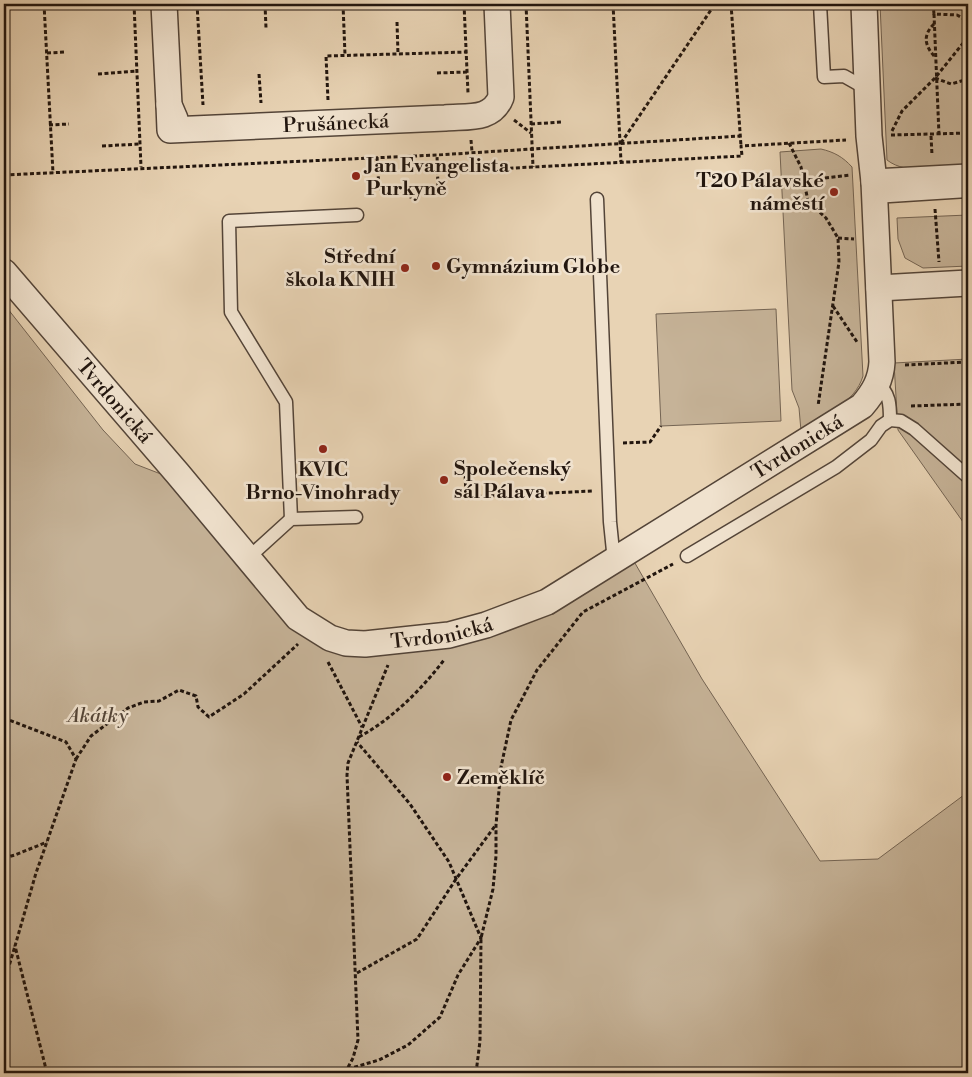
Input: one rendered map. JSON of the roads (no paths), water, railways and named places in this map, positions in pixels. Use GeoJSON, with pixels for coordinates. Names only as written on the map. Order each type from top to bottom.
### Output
{"type":"FeatureCollection","features":[{"type":"Feature","properties":{"kind":"street","name":"Prušánecká"},"geometry":{"type":"LineString","coordinates":[[164,4],[169,105],[177,121],[193,128],[486,111],[497,4]]}},
{"type":"Feature","properties":{"kind":"street"},"geometry":{"type":"LineString","coordinates":[[864,4],[869,184],[879,288],[883,394]]}},
{"type":"Feature","properties":{"kind":"street"},"geometry":{"type":"LineString","coordinates":[[869,184],[968,177]]}},
{"type":"Feature","properties":{"kind":"street","name":"Tvrdonická"},"geometry":{"type":"LineString","coordinates":[[4,272],[298,618],[330,638],[346,643],[365,644],[467,630],[486,625],[547,602],[660,530],[883,394]]}},
{"type":"Feature","properties":{"kind":"street"},"geometry":{"type":"LineString","coordinates":[[879,288],[968,283]]}},
{"type":"Feature","properties":{"kind":"lane"},"geometry":{"type":"LineString","coordinates":[[820,4],[824,77],[844,76],[866,89]]}},
{"type":"Feature","properties":{"kind":"lane"},"geometry":{"type":"LineString","coordinates":[[869,184],[968,191]]}},
{"type":"Feature","properties":{"kind":"lane"},"geometry":{"type":"LineString","coordinates":[[597,199],[609,490],[614,561]]}},
{"type":"Feature","properties":{"kind":"lane"},"geometry":{"type":"LineString","coordinates":[[291,519],[286,402],[231,312],[229,221],[357,215]]}},
{"type":"Feature","properties":{"kind":"lane"},"geometry":{"type":"LineString","coordinates":[[883,394],[901,421],[914,429],[968,477]]}},
{"type":"Feature","properties":{"kind":"lane"},"geometry":{"type":"LineString","coordinates":[[687,556],[836,467],[871,440],[881,426],[883,394]]}},
{"type":"Feature","properties":{"kind":"lane"},"geometry":{"type":"LineString","coordinates":[[248,558],[291,519],[356,517]]}},
{"type":"Feature","properties":{"kind":"place","name":"Jan Evangelista Purkyně"},"geometry":{"type":"Point","coordinates":[356,176]}},
{"type":"Feature","properties":{"kind":"place","name":"T20 Pálavské náměstí"},"geometry":{"type":"Point","coordinates":[834,192]}},
{"type":"Feature","properties":{"kind":"place","name":"Gymnázium Globe"},"geometry":{"type":"Point","coordinates":[436,266]}},
{"type":"Feature","properties":{"kind":"place","name":"Střední škola KNIH"},"geometry":{"type":"Point","coordinates":[405,268]}},
{"type":"Feature","properties":{"kind":"place","name":"KVIC Brno-Vinohrady"},"geometry":{"type":"Point","coordinates":[323,449]}},
{"type":"Feature","properties":{"kind":"place","name":"Společenský sál Pálava"},"geometry":{"type":"Point","coordinates":[444,480]}},
{"type":"Feature","properties":{"kind":"place","name":"Zeměklíč"},"geometry":{"type":"Point","coordinates":[447,777]}},
{"type":"Feature","properties":{"kind":"park label","name":"Akátky"},"geometry":{"type":"Point","coordinates":[98,715]}}]}
